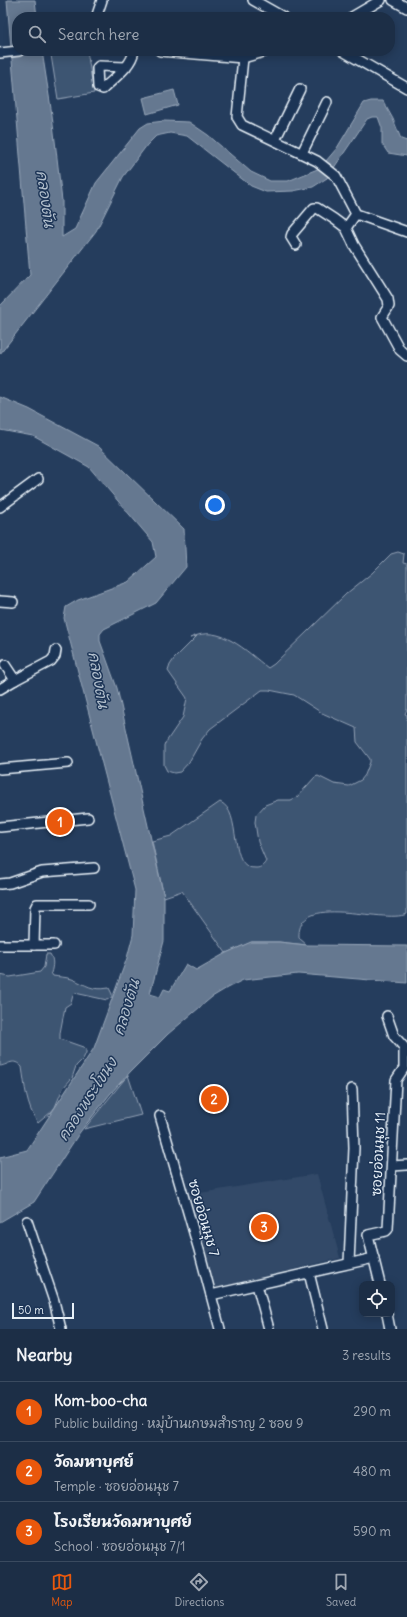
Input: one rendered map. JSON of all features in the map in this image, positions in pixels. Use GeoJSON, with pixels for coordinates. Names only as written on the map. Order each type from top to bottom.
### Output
{"type":"FeatureCollection","features":[{"type":"Feature","properties":{"kind":"street"},"geometry":{"type":"LineString","coordinates":[[99,12],[102,0]]}},
{"type":"Feature","properties":{"kind":"street"},"geometry":{"type":"LineString","coordinates":[[253,0],[274,12]]}},
{"type":"Feature","properties":{"kind":"street"},"geometry":{"type":"LineString","coordinates":[[360,12],[380,0]]}},
{"type":"Feature","properties":{"kind":"street"},"geometry":{"type":"LineString","coordinates":[[393,0],[407,8]]}},
{"type":"Feature","properties":{"kind":"street"},"geometry":{"type":"LineString","coordinates":[[0,53],[12,52]]}},
{"type":"Feature","properties":{"kind":"street"},"geometry":{"type":"LineString","coordinates":[[126,67],[133,56]]}},
{"type":"Feature","properties":{"kind":"street"},"geometry":{"type":"LineString","coordinates":[[219,56],[242,58],[249,56]]}},
{"type":"Feature","properties":{"kind":"street"},"geometry":{"type":"LineString","coordinates":[[352,56],[407,88]]}},
{"type":"Feature","properties":{"kind":"street"},"geometry":{"type":"LineString","coordinates":[[242,58],[238,119],[242,125],[317,161],[336,176],[356,214],[407,232]]}},
{"type":"Feature","properties":{"kind":"street"},"geometry":{"type":"LineString","coordinates":[[275,140],[300,90]]}},
{"type":"Feature","properties":{"kind":"street"},"geometry":{"type":"LineString","coordinates":[[302,153],[328,102]]}},
{"type":"Feature","properties":{"kind":"street"},"geometry":{"type":"LineString","coordinates":[[296,245],[291,237],[292,234],[314,208],[317,208],[346,228],[354,245],[388,299],[389,306],[382,317],[400,350],[407,356]]}},
{"type":"Feature","properties":{"kind":"street"},"geometry":{"type":"LineString","coordinates":[[346,228],[356,214]]}},
{"type":"Feature","properties":{"kind":"street"},"geometry":{"type":"LineString","coordinates":[[0,507],[38,479]]}},
{"type":"Feature","properties":{"kind":"street"},"geometry":{"type":"LineString","coordinates":[[0,601],[13,602]]}},
{"type":"Feature","properties":{"kind":"street"},"geometry":{"type":"LineString","coordinates":[[0,689],[51,661],[55,656],[56,650]]}},
{"type":"Feature","properties":{"kind":"street"},"geometry":{"type":"LineString","coordinates":[[5,665],[15,680]]}},
{"type":"Feature","properties":{"kind":"street"},"geometry":{"type":"LineString","coordinates":[[0,769],[68,763]]}},
{"type":"Feature","properties":{"kind":"street"},"geometry":{"type":"LineString","coordinates":[[0,827],[88,818]]}},
{"type":"Feature","properties":{"kind":"street"},"geometry":{"type":"LineString","coordinates":[[0,884],[10,883],[42,872],[94,868]]}},
{"type":"Feature","properties":{"kind":"street"},"geometry":{"type":"LineString","coordinates":[[34,945],[35,908],[37,904],[89,904]]}},
{"type":"Feature","properties":{"kind":"street"},"geometry":{"type":"LineString","coordinates":[[0,945],[54,944]]}},
{"type":"Feature","properties":{"kind":"street","name":"ซอยอ่อนนุช 11"},"geometry":{"type":"LineString","coordinates":[[379,1281],[368,1235],[386,1231],[388,1229],[396,1080],[404,1068],[404,1047],[394,1036],[387,1016]]}},
{"type":"Feature","properties":{"kind":"street"},"geometry":{"type":"LineString","coordinates":[[349,1263],[354,1148],[352,1089]]}},
{"type":"Feature","properties":{"kind":"street","name":"ซอยอ่อนนุช 7"},"geometry":{"type":"LineString","coordinates":[[160,1116],[220,1329]]}},
{"type":"Feature","properties":{"kind":"street"},"geometry":{"type":"LineString","coordinates":[[392,1166],[407,1165]]}},
{"type":"Feature","properties":{"kind":"street"},"geometry":{"type":"LineString","coordinates":[[27,1221],[54,1301],[61,1329]]}},
{"type":"Feature","properties":{"kind":"street"},"geometry":{"type":"LineString","coordinates":[[211,1295],[374,1258]]}},
{"type":"Feature","properties":{"kind":"street"},"geometry":{"type":"LineString","coordinates":[[309,1273],[323,1329]]}},
{"type":"Feature","properties":{"kind":"street"},"geometry":{"type":"LineString","coordinates":[[257,1285],[269,1329]]}},
{"type":"Feature","properties":{"kind":"street"},"geometry":{"type":"LineString","coordinates":[[387,1317],[390,1329]]}},
{"type":"Feature","properties":{"kind":"shaded area"},"geometry":{"type":"Polygon","coordinates":[[[51,56],[88,56],[94,93],[58,99],[51,56]]]}},
{"type":"Feature","properties":{"kind":"shaded area"},"geometry":{"type":"Polygon","coordinates":[[[398,552],[404,554],[403,563],[407,564],[407,709],[405,714],[407,715],[407,914],[379,916],[342,912],[325,912],[311,916],[302,924],[299,938],[307,945],[279,942],[252,942],[226,953],[182,891],[164,897],[152,841],[171,836],[220,802],[227,808],[231,816],[241,860],[247,866],[256,868],[259,867],[266,861],[258,842],[255,822],[256,815],[265,805],[278,800],[291,800],[297,797],[315,777],[318,776],[334,784],[349,786],[361,780],[365,775],[370,759],[357,742],[356,728],[322,713],[294,695],[262,690],[210,729],[202,739],[189,762],[180,772],[174,773],[167,771],[164,765],[164,745],[183,717],[187,698],[168,671],[170,665],[197,636],[190,638],[201,634],[212,634],[222,636],[242,647],[268,668],[274,664],[346,594],[372,573],[391,554],[398,552]]]}},
{"type":"Feature","properties":{"kind":"shaded area"},"geometry":{"type":"Polygon","coordinates":[[[46,954],[50,954],[53,961],[51,973],[53,976],[72,979],[93,988],[109,988],[112,997],[107,1000],[75,993],[71,1003],[65,1007],[60,1039],[83,1047],[86,1049],[86,1053],[83,1059],[76,1066],[72,1078],[63,1088],[55,1107],[38,1123],[28,1103],[22,1067],[16,1062],[11,1062],[0,1066],[0,975],[10,977],[40,972],[44,967],[46,954]]]}},
{"type":"Feature","properties":{"kind":"shaded area"},"geometry":{"type":"Polygon","coordinates":[[[128,1075],[141,1115],[84,1129],[128,1075]]]}},
{"type":"Feature","properties":{"kind":"shaded area"},"geometry":{"type":"Polygon","coordinates":[[[317,1174],[340,1258],[213,1289],[188,1195],[317,1174]]]}},
{"type":"Feature","properties":{"kind":"water","name":"คลองตัน"},"geometry":{"type":"Polygon","coordinates":[[[7,0],[35,0],[36,12],[12,12],[12,56],[43,56],[52,115],[62,201],[62,237],[75,229],[96,183],[140,128],[148,123],[164,121],[189,122],[208,135],[251,172],[270,181],[288,181],[320,168],[337,148],[364,103],[371,101],[383,101],[393,119],[401,139],[407,141],[407,156],[388,153],[382,144],[382,128],[378,117],[372,117],[367,119],[327,178],[313,187],[293,191],[266,192],[251,186],[187,136],[170,133],[156,136],[147,145],[123,177],[96,231],[0,354],[0,306],[30,275],[7,0]]]}},
{"type":"Feature","properties":{"kind":"water"},"geometry":{"type":"Polygon","coordinates":[[[174,90],[178,105],[147,114],[143,98],[174,90]]]}},
{"type":"Feature","properties":{"kind":"water"},"geometry":{"type":"Polygon","coordinates":[[[0,397],[29,409],[98,446],[184,529],[186,567],[156,603],[104,629],[100,634],[100,641],[117,688],[164,897],[164,941],[150,994],[160,997],[164,989],[170,991],[186,964],[196,970],[226,953],[251,942],[279,942],[307,945],[407,946],[407,983],[298,974],[243,980],[227,988],[212,997],[168,1034],[131,1071],[110,1094],[80,1132],[34,1202],[0,1222],[0,1157],[27,1150],[94,1048],[127,958],[133,935],[135,890],[64,618],[66,607],[78,600],[128,582],[156,557],[153,542],[89,467],[33,436],[0,430],[0,397]]]}},
{"type":"Feature","properties":{"kind":"place","name":"Kom-boo-cha"},"geometry":{"type":"Point","coordinates":[60,822]}},
{"type":"Feature","properties":{"kind":"place","name":"วัดมหาบุศย์"},"geometry":{"type":"Point","coordinates":[214,1099]}},
{"type":"Feature","properties":{"kind":"place","name":"โรงเรียนวัดมหาบุศย์"},"geometry":{"type":"Point","coordinates":[264,1227]}},
{"type":"Feature","properties":{"kind":"water label","name":"คลองพระโขนง"},"geometry":{"type":"Point","coordinates":[87,1099]}}]}
